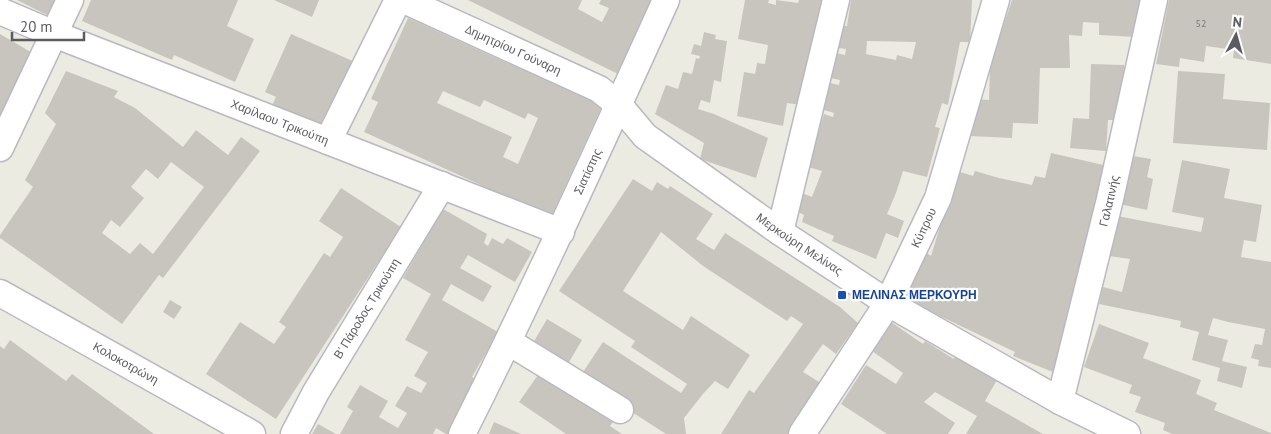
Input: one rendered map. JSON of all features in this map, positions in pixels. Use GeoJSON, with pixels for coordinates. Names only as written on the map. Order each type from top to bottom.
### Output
{"type":"FeatureCollection","features":[{"type":"Feature","properties":{"kind":"street"},"geometry":{"type":"LineString","coordinates":[[0,148],[70,0]]}},
{"type":"Feature","properties":{"kind":"street"},"geometry":{"type":"LineString","coordinates":[[328,140],[398,0]]}},
{"type":"Feature","properties":{"kind":"street","name":"Δημητρίου Γούναρη"},"geometry":{"type":"LineString","coordinates":[[404,0],[588,83],[606,94],[618,105]]}},
{"type":"Feature","properties":{"kind":"street","name":"Σιατίστης"},"geometry":{"type":"LineString","coordinates":[[462,434],[509,342],[561,232],[666,0]]}},
{"type":"Feature","properties":{"kind":"street"},"geometry":{"type":"LineString","coordinates":[[780,232],[836,0]]}},
{"type":"Feature","properties":{"kind":"street","name":"Κύπρου"},"geometry":{"type":"LineString","coordinates":[[802,434],[888,303],[938,198],[996,0]]}},
{"type":"Feature","properties":{"kind":"street","name":"Γαλατινής"},"geometry":{"type":"LineString","coordinates":[[1060,401],[1107,209],[1154,0]]}},
{"type":"Feature","properties":{"kind":"street","name":"Χαρίλαου Τρικούπη"},"geometry":{"type":"LineString","coordinates":[[0,11],[54,34],[561,232]]}},
{"type":"Feature","properties":{"kind":"street","name":"Μερκούρη Μελίνας"},"geometry":{"type":"LineString","coordinates":[[618,105],[645,136],[780,232],[888,303],[1060,401],[1094,427],[1128,434]]}},
{"type":"Feature","properties":{"kind":"street","name":"Β' Πάροδος Τρικούπη"},"geometry":{"type":"LineString","coordinates":[[294,434],[316,392],[442,185]]}},
{"type":"Feature","properties":{"kind":"street","name":"Κολοκοτρώνη"},"geometry":{"type":"LineString","coordinates":[[0,293],[252,434]]}},
{"type":"Feature","properties":{"kind":"street"},"geometry":{"type":"LineString","coordinates":[[509,342],[620,410]]}},
{"type":"Feature","properties":{"kind":"building"},"geometry":{"type":"Polygon","coordinates":[[[17,0],[55,0],[47,15],[17,0]]]}},
{"type":"Feature","properties":{"kind":"building"},"geometry":{"type":"Polygon","coordinates":[[[91,0],[238,0],[227,26],[254,39],[235,82],[174,55],[172,60],[82,21],[91,0]]]}},
{"type":"Feature","properties":{"kind":"building"},"geometry":{"type":"Polygon","coordinates":[[[274,0],[319,0],[312,17],[274,0]]]}},
{"type":"Feature","properties":{"kind":"building"},"geometry":{"type":"Polygon","coordinates":[[[468,0],[582,0],[578,9],[602,22],[609,8],[599,4],[601,0],[654,0],[618,74],[468,0]]]}},
{"type":"Feature","properties":{"kind":"building"},"geometry":{"type":"Polygon","coordinates":[[[745,0],[769,0],[768,3],[776,5],[776,0],[798,3],[799,0],[826,0],[817,53],[810,52],[801,105],[787,103],[783,126],[737,116],[744,72],[755,74],[757,63],[765,64],[768,45],[738,39],[745,0]]]}},
{"type":"Feature","properties":{"kind":"building"},"geometry":{"type":"Polygon","coordinates":[[[851,0],[972,0],[970,42],[960,42],[948,105],[942,103],[935,127],[940,128],[927,177],[903,171],[887,214],[904,221],[898,238],[886,233],[876,259],[832,241],[834,236],[802,222],[804,215],[790,208],[797,191],[812,197],[822,171],[808,167],[824,114],[833,117],[834,113],[824,110],[830,83],[839,85],[840,80],[830,78],[836,53],[845,55],[846,49],[838,48],[842,26],[847,26],[851,0]],[[867,41],[866,54],[896,60],[897,55],[912,59],[916,42],[867,41]]]}},
{"type":"Feature","properties":{"kind":"building"},"geometry":{"type":"Polygon","coordinates":[[[1012,0],[1145,0],[1136,37],[1099,35],[1099,23],[1083,22],[1082,36],[1069,35],[1070,68],[1040,68],[1038,124],[1013,123],[1012,138],[969,136],[971,99],[989,100],[990,66],[1012,0]]]}},
{"type":"Feature","properties":{"kind":"building"},"geometry":{"type":"Polygon","coordinates":[[[1169,0],[1271,0],[1271,64],[1233,58],[1234,50],[1206,46],[1204,62],[1180,58],[1179,67],[1156,64],[1169,0]]]}},
{"type":"Feature","properties":{"kind":"building"},"geometry":{"type":"Polygon","coordinates":[[[408,18],[602,106],[551,217],[364,132],[378,102],[371,99],[408,18]],[[443,91],[437,103],[512,137],[503,157],[518,164],[538,118],[528,113],[525,119],[484,100],[480,107],[443,91]]]}},
{"type":"Feature","properties":{"kind":"building"},"geometry":{"type":"Polygon","coordinates":[[[704,32],[716,35],[715,39],[727,41],[721,82],[714,80],[710,103],[701,100],[698,109],[714,114],[768,138],[756,178],[700,159],[704,143],[655,114],[666,85],[678,89],[683,72],[692,74],[696,58],[699,59],[700,56],[691,54],[694,44],[701,46],[704,32]]]}},
{"type":"Feature","properties":{"kind":"building"},"geometry":{"type":"Polygon","coordinates":[[[0,34],[41,58],[0,136],[0,34]]]}},
{"type":"Feature","properties":{"kind":"building"},"geometry":{"type":"Polygon","coordinates":[[[291,34],[355,62],[325,130],[272,106],[276,97],[265,92],[291,34]]]}},
{"type":"Feature","properties":{"kind":"building"},"geometry":{"type":"Polygon","coordinates":[[[1091,64],[1124,65],[1122,120],[1108,120],[1106,151],[1070,148],[1073,118],[1089,119],[1091,64]]]}},
{"type":"Feature","properties":{"kind":"building"},"geometry":{"type":"Polygon","coordinates":[[[66,71],[118,91],[114,97],[135,108],[183,147],[196,130],[228,155],[241,137],[260,151],[163,278],[159,275],[122,324],[0,238],[0,235],[33,187],[25,180],[56,124],[45,113],[66,71]],[[171,162],[158,179],[146,169],[131,187],[144,198],[120,227],[111,220],[102,233],[130,254],[140,243],[153,254],[204,187],[171,162]]]}},
{"type":"Feature","properties":{"kind":"building"},"geometry":{"type":"Polygon","coordinates":[[[1178,71],[1225,74],[1223,99],[1270,103],[1267,150],[1173,143],[1178,71]]]}},
{"type":"Feature","properties":{"kind":"building"},"geometry":{"type":"Polygon","coordinates":[[[1051,153],[1108,166],[1053,372],[1013,356],[1015,352],[904,301],[924,251],[931,256],[957,171],[973,176],[975,171],[1032,185],[1035,176],[1045,178],[1051,153]]]}},
{"type":"Feature","properties":{"kind":"building"},"geometry":{"type":"Polygon","coordinates":[[[1133,156],[1151,159],[1147,177],[1153,179],[1147,210],[1119,204],[1125,174],[1129,174],[1133,156]]]}},
{"type":"Feature","properties":{"kind":"building"},"geometry":{"type":"Polygon","coordinates":[[[1182,160],[1230,169],[1224,198],[1262,205],[1256,242],[1244,240],[1241,257],[1271,262],[1271,368],[1258,366],[1259,360],[1251,358],[1255,344],[1262,345],[1265,329],[1213,318],[1208,335],[1228,340],[1222,361],[1247,367],[1242,388],[1217,381],[1220,368],[1192,360],[1199,332],[1180,327],[1181,321],[1099,304],[1103,287],[1122,292],[1130,259],[1109,256],[1117,216],[1201,232],[1204,218],[1172,212],[1182,160]]]}},
{"type":"Feature","properties":{"kind":"building"},"geometry":{"type":"Polygon","coordinates":[[[633,179],[652,191],[657,182],[668,189],[670,186],[713,214],[696,239],[714,250],[725,233],[840,307],[858,323],[836,354],[823,344],[803,372],[824,385],[789,434],[721,434],[749,390],[754,393],[803,324],[791,316],[787,321],[703,266],[661,232],[623,291],[683,330],[691,316],[750,355],[728,389],[715,381],[703,394],[684,418],[686,434],[666,434],[579,378],[603,342],[681,393],[687,384],[631,347],[635,341],[559,291],[633,179]]]}},
{"type":"Feature","properties":{"kind":"building"},"geometry":{"type":"Polygon","coordinates":[[[341,188],[401,227],[276,419],[206,374],[240,322],[274,344],[286,327],[279,322],[324,253],[330,257],[343,237],[319,221],[341,188]]]}},
{"type":"Feature","properties":{"kind":"building"},"geometry":{"type":"Polygon","coordinates":[[[443,209],[487,234],[484,243],[488,246],[492,238],[503,244],[507,238],[532,252],[515,282],[468,255],[460,268],[492,286],[483,302],[451,284],[442,300],[498,332],[472,377],[480,382],[450,434],[446,434],[436,428],[433,434],[340,434],[353,411],[347,407],[360,385],[388,401],[379,417],[398,428],[407,413],[395,406],[407,386],[421,393],[427,383],[414,376],[428,352],[405,340],[431,294],[403,278],[443,209]]]}},
{"type":"Feature","properties":{"kind":"building"},"geometry":{"type":"Polygon","coordinates":[[[170,300],[182,307],[174,319],[163,312],[170,300]]]}},
{"type":"Feature","properties":{"kind":"building"},"geometry":{"type":"Polygon","coordinates":[[[547,319],[582,340],[565,369],[530,348],[547,319]]]}},
{"type":"Feature","properties":{"kind":"building"},"geometry":{"type":"Polygon","coordinates":[[[891,322],[923,344],[925,341],[954,359],[956,354],[998,378],[985,401],[1043,434],[966,434],[977,416],[935,392],[924,402],[955,423],[948,434],[887,434],[841,404],[866,365],[896,384],[903,373],[872,351],[891,322]]]}},
{"type":"Feature","properties":{"kind":"building"},"geometry":{"type":"Polygon","coordinates":[[[1099,324],[1149,343],[1143,358],[1201,380],[1196,394],[1217,403],[1214,410],[1271,434],[1172,434],[1163,430],[1165,423],[1135,412],[1141,397],[1129,393],[1132,385],[1084,367],[1099,324]]]}},
{"type":"Feature","properties":{"kind":"building"},"geometry":{"type":"Polygon","coordinates":[[[10,340],[66,381],[72,374],[154,434],[0,434],[0,346],[4,349],[10,340]]]}},
{"type":"Feature","properties":{"kind":"building"},"geometry":{"type":"Polygon","coordinates":[[[545,365],[617,416],[610,426],[622,434],[566,434],[519,402],[545,365]]]}},
{"type":"Feature","properties":{"kind":"building"},"geometry":{"type":"Polygon","coordinates":[[[494,422],[521,434],[489,434],[494,422]]]}},
{"type":"Feature","properties":{"kind":"building"},"geometry":{"type":"Polygon","coordinates":[[[318,424],[336,434],[312,434],[318,424]]]}},
{"type":"Feature","properties":{"kind":"place","name":"ΜΕΛΙΝΑΣ ΜΕΡΚΟΥΡΗ"},"geometry":{"type":"Point","coordinates":[842,295]}}]}
